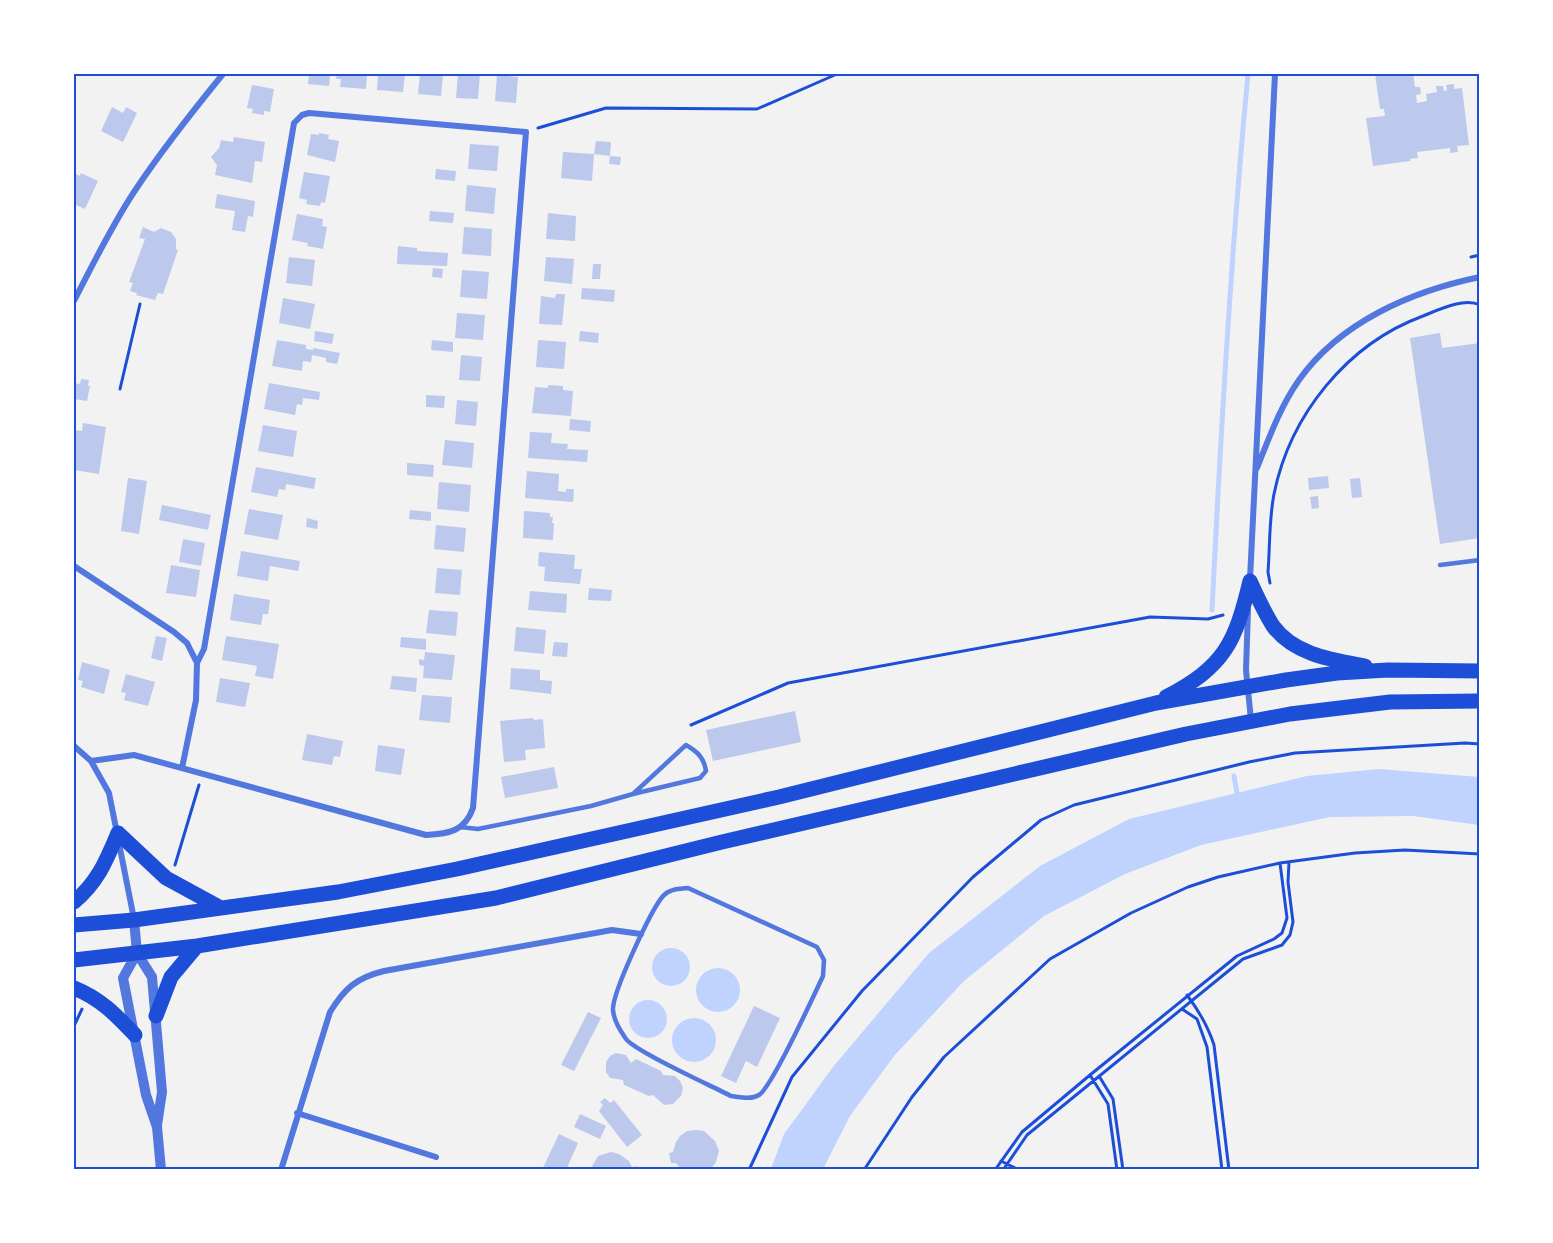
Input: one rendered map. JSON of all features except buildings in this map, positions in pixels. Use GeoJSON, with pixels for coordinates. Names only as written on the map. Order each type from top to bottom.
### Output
{"type":"FeatureCollection","features":[{"type":"Feature","properties":{"kind":"main road"},"geometry":{"type":"LineString","coordinates":[[1250,581],[1275,628],[1306,652],[1388,670]]}},
{"type":"Feature","properties":{"kind":"main road"},"geometry":{"type":"LineString","coordinates":[[1156,703],[1183,688],[1214,665],[1232,640],[1240,620],[1250,581]]}},
{"type":"Feature","properties":{"kind":"main road"},"geometry":{"type":"LineString","coordinates":[[74,925],[134,920],[338,892],[457,869],[779,797],[1156,703],[1337,673],[1388,670],[1479,671]]}},
{"type":"Feature","properties":{"kind":"main road"},"geometry":{"type":"LineString","coordinates":[[74,960],[197,946],[496,898],[1186,734],[1290,714],[1369,704],[1479,701]]}},
{"type":"Feature","properties":{"kind":"main road"},"geometry":{"type":"LineString","coordinates":[[74,902],[99,875],[118,833],[166,878],[221,908]]}},
{"type":"Feature","properties":{"kind":"main road"},"geometry":{"type":"LineString","coordinates":[[156,1016],[171,977],[197,946]]}},
{"type":"Feature","properties":{"kind":"main road"},"geometry":{"type":"LineString","coordinates":[[74,988],[91,995],[104,1004],[135,1035]]}},
{"type":"Feature","properties":{"kind":"street"},"geometry":{"type":"LineString","coordinates":[[74,301],[104,242],[134,192],[167,145],[223,74]]}},
{"type":"Feature","properties":{"kind":"street"},"geometry":{"type":"LineString","coordinates":[[1251,722],[1246,670],[1275,74]]}},
{"type":"Feature","properties":{"kind":"street"},"geometry":{"type":"LineString","coordinates":[[91,761],[134,755],[426,835],[444,834],[469,820],[473,808],[526,132],[309,113],[302,115],[294,123],[206,638],[204,649],[197,663],[196,700],[182,768]]}},
{"type":"Feature","properties":{"kind":"street"},"geometry":{"type":"LineString","coordinates":[[1254,474],[1273,429],[1299,380],[1336,341],[1387,308],[1429,290],[1479,277]]}},
{"type":"Feature","properties":{"kind":"street"},"geometry":{"type":"LineString","coordinates":[[74,566],[174,632],[187,643],[197,663]]}},
{"type":"Feature","properties":{"kind":"street"},"geometry":{"type":"LineString","coordinates":[[74,746],[91,761],[109,793],[134,920],[137,953],[152,977],[162,1092],[157,1127],[161,1170]]}},
{"type":"Feature","properties":{"kind":"street"},"geometry":{"type":"LineString","coordinates":[[281,1170],[330,1012],[342,994],[355,982],[367,975],[612,930],[641,934]]}},
{"type":"Feature","properties":{"kind":"street"},"geometry":{"type":"LineString","coordinates":[[137,953],[123,978],[146,1095],[157,1127]]}},
{"type":"Feature","properties":{"kind":"street"},"geometry":{"type":"LineString","coordinates":[[297,1113],[436,1157]]}},
{"type":"Feature","properties":{"kind":"lane"},"geometry":{"type":"LineString","coordinates":[[1440,565],[1479,560]]}},
{"type":"Feature","properties":{"kind":"lane"},"geometry":{"type":"LineString","coordinates":[[460,827],[478,829],[591,806],[689,782],[700,778],[706,771],[705,764],[698,752],[686,745],[633,794]]}},
{"type":"Feature","properties":{"kind":"lane"},"geometry":{"type":"LineString","coordinates":[[688,888],[817,947],[824,960],[824,976],[772,1078],[760,1095],[748,1098],[731,1096],[629,1042],[617,1025],[613,1009],[615,994],[641,934],[663,895],[674,889],[688,888]]}},
{"type":"Feature","properties":{"kind":"path"},"geometry":{"type":"LineString","coordinates":[[526,132],[606,108],[757,109],[837,74]]}},
{"type":"Feature","properties":{"kind":"path"},"geometry":{"type":"LineString","coordinates":[[1471,257],[1479,255]]}},
{"type":"Feature","properties":{"kind":"path"},"geometry":{"type":"LineString","coordinates":[[1272,591],[1268,572],[1274,497],[1282,468],[1313,402],[1331,379],[1358,354],[1387,333],[1443,308],[1473,302],[1479,305]]}},
{"type":"Feature","properties":{"kind":"path"},"geometry":{"type":"LineString","coordinates":[[120,389],[140,304]]}},
{"type":"Feature","properties":{"kind":"path"},"geometry":{"type":"LineString","coordinates":[[692,725],[788,683],[1150,616],[1208,619],[1226,614]]}},
{"type":"Feature","properties":{"kind":"path"},"geometry":{"type":"LineString","coordinates":[[749,1170],[792,1077],[841,1017],[862,992],[973,877],[1041,820],[1074,805],[1295,753],[1479,744]]}},
{"type":"Feature","properties":{"kind":"path"},"geometry":{"type":"LineString","coordinates":[[172,869],[177,861],[202,774]]}},
{"type":"Feature","properties":{"kind":"path"},"geometry":{"type":"LineString","coordinates":[[864,1170],[912,1097],[944,1057],[1050,959],[1131,913],[1188,886],[1280,863],[1355,853],[1405,850],[1479,854]]}},
{"type":"Feature","properties":{"kind":"path"},"geometry":{"type":"LineString","coordinates":[[1002,1170],[1026,1135],[1243,959],[1282,945],[1290,935],[1293,922],[1288,882],[1289,862]]}},
{"type":"Feature","properties":{"kind":"path"},"geometry":{"type":"LineString","coordinates":[[995,1170],[1022,1131],[1237,956],[1282,933],[1287,918],[1280,863]]}},
{"type":"Feature","properties":{"kind":"path"},"geometry":{"type":"LineString","coordinates":[[1187,995],[1210,1033],[1214,1045],[1229,1170]]}},
{"type":"Feature","properties":{"kind":"path"},"geometry":{"type":"LineString","coordinates":[[74,1026],[84,1005]]}},
{"type":"Feature","properties":{"kind":"path"},"geometry":{"type":"LineString","coordinates":[[1182,1009],[1197,1019],[1207,1047],[1222,1170]]}},
{"type":"Feature","properties":{"kind":"path"},"geometry":{"type":"LineString","coordinates":[[1090,1075],[1108,1104],[1117,1170]]}},
{"type":"Feature","properties":{"kind":"path"},"geometry":{"type":"LineString","coordinates":[[1099,1076],[1113,1099],[1123,1170]]}},
{"type":"Feature","properties":{"kind":"path"},"geometry":{"type":"LineString","coordinates":[[1001,1161],[1019,1170]]}},
{"type":"Feature","properties":{"kind":"water"},"geometry":{"type":"Polygon","coordinates":[[[1379,769],[1479,777],[1479,825],[1413,816],[1330,817],[1201,845],[1125,874],[1044,916],[964,981],[894,1056],[850,1116],[823,1169],[771,1169],[784,1134],[833,1067],[929,953],[1040,866],[1129,819],[1307,776],[1379,769]]]}},
{"type":"Feature","properties":{"kind":"water"},"geometry":{"type":"Polygon","coordinates":[[[671,948],[685,953],[690,967],[685,981],[671,986],[657,981],[652,967],[657,953],[671,948]]]}},
{"type":"Feature","properties":{"kind":"water"},"geometry":{"type":"Polygon","coordinates":[[[718,968],[733,975],[740,990],[733,1005],[718,1012],[703,1005],[696,990],[703,975],[718,968]]]}},
{"type":"Feature","properties":{"kind":"water"},"geometry":{"type":"Polygon","coordinates":[[[648,1000],[655,1001],[661,1006],[666,1012],[666,1026],[661,1032],[655,1037],[648,1038],[641,1037],[635,1032],[630,1026],[629,1019],[630,1012],[635,1006],[641,1001],[648,1000]]]}},
{"type":"Feature","properties":{"kind":"water"},"geometry":{"type":"Polygon","coordinates":[[[694,1018],[709,1025],[716,1040],[709,1055],[694,1062],[679,1055],[672,1040],[679,1025],[694,1018]]]}},
{"type":"Feature","properties":{"kind":"waterway"},"geometry":{"type":"LineString","coordinates":[[1212,610],[1227,342],[1248,74]]}},
{"type":"Feature","properties":{"kind":"waterway"},"geometry":{"type":"LineString","coordinates":[[1234,776],[1237,793],[1240,796]]}}]}
